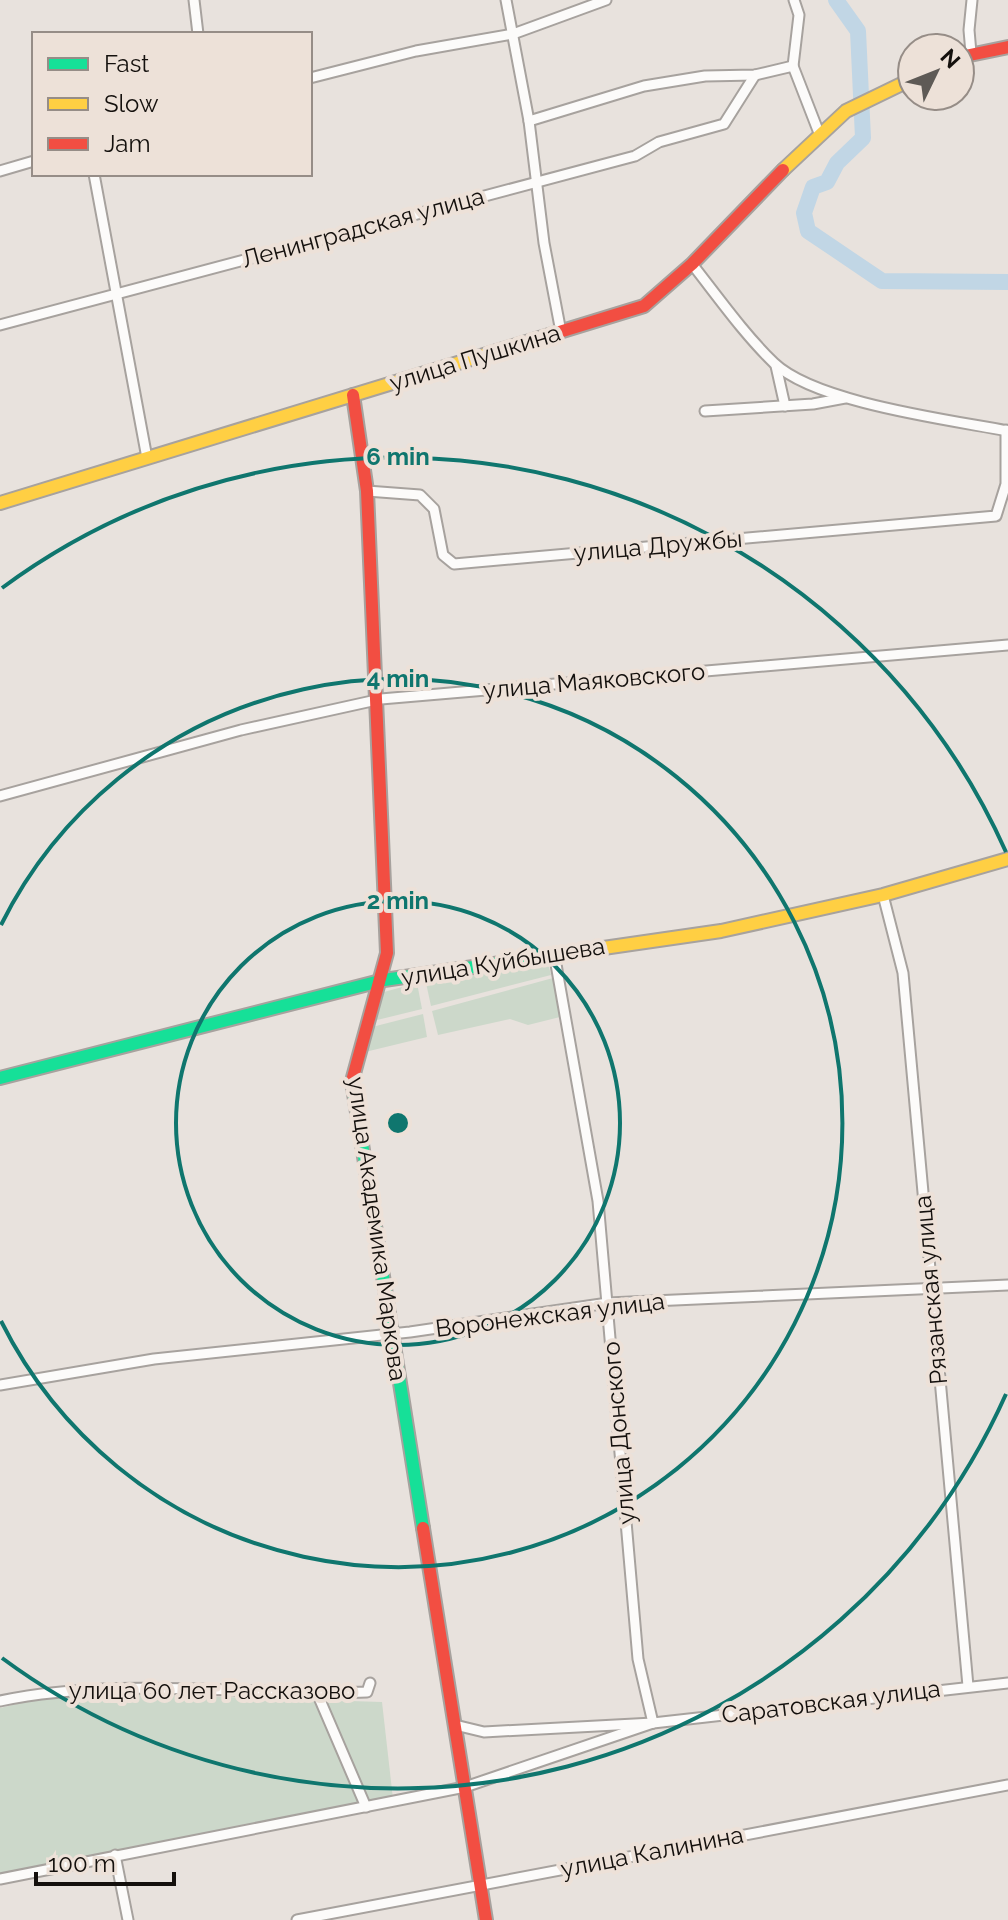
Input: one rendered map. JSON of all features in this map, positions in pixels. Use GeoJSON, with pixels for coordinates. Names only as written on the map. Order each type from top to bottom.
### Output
{"type":"FeatureCollection","features":[{"type":"Feature","properties":{"kind":"street"},"geometry":{"type":"LineString","coordinates":[[194,0],[198,32]]}},
{"type":"Feature","properties":{"kind":"street"},"geometry":{"type":"LineString","coordinates":[[506,0],[529,121],[535,182],[561,332]]}},
{"type":"Feature","properties":{"kind":"street"},"geometry":{"type":"LineString","coordinates":[[312,77],[416,51],[513,34],[606,0]]}},
{"type":"Feature","properties":{"kind":"street"},"geometry":{"type":"LineString","coordinates":[[794,0],[799,15],[793,66],[819,133]]}},
{"type":"Feature","properties":{"kind":"street"},"geometry":{"type":"LineString","coordinates":[[969,32],[972,0]]}},
{"type":"Feature","properties":{"kind":"street"},"geometry":{"type":"LineString","coordinates":[[976,53],[1008,47]]}},
{"type":"Feature","properties":{"kind":"street"},"geometry":{"type":"LineString","coordinates":[[529,121],[644,86],[705,76],[755,75],[793,66]]}},
{"type":"Feature","properties":{"kind":"street","name":"Ленинградская улица"},"geometry":{"type":"LineString","coordinates":[[0,325],[635,156],[659,142],[724,124],[755,75]]}},
{"type":"Feature","properties":{"kind":"street","name":"улица Пушкина"},"geometry":{"type":"LineString","coordinates":[[0,503],[644,306],[692,264],[819,133],[846,111],[896,87]]}},
{"type":"Feature","properties":{"kind":"street"},"geometry":{"type":"LineString","coordinates":[[0,171],[32,162]]}},
{"type":"Feature","properties":{"kind":"street"},"geometry":{"type":"LineString","coordinates":[[94,176],[147,458]]}},
{"type":"Feature","properties":{"kind":"street"},"geometry":{"type":"LineString","coordinates":[[692,264],[776,366],[814,386],[848,397],[924,418],[1007,430]]}},
{"type":"Feature","properties":{"kind":"street"},"geometry":{"type":"LineString","coordinates":[[776,366],[785,406]]}},
{"type":"Feature","properties":{"kind":"street","name":"улица Академика Маркова"},"geometry":{"type":"LineString","coordinates":[[353,395],[367,491],[387,953],[384,980],[365,1024],[352,1082],[486,1920]]}},
{"type":"Feature","properties":{"kind":"street"},"geometry":{"type":"LineString","coordinates":[[705,411],[785,406],[848,397]]}},
{"type":"Feature","properties":{"kind":"street","name":"улица Дружбы"},"geometry":{"type":"LineString","coordinates":[[367,491],[420,495],[434,509],[443,555],[454,564],[996,516],[1006,484],[1007,430]]}},
{"type":"Feature","properties":{"kind":"street","name":"улица Маяковского"},"geometry":{"type":"LineString","coordinates":[[0,796],[241,730],[377,700],[1008,645]]}},
{"type":"Feature","properties":{"kind":"street","name":"улица Куйбышева"},"geometry":{"type":"LineString","coordinates":[[0,1078],[384,980],[721,931],[883,895],[1008,859]]}},
{"type":"Feature","properties":{"kind":"street","name":"Рязанская улица"},"geometry":{"type":"LineString","coordinates":[[883,895],[903,973],[968,1686]]}},
{"type":"Feature","properties":{"kind":"street","name":"улица Донского"},"geometry":{"type":"LineString","coordinates":[[554,953],[598,1201],[638,1659],[653,1723]]}},
{"type":"Feature","properties":{"kind":"street","name":"Воронежская улица"},"geometry":{"type":"LineString","coordinates":[[0,1385],[154,1359],[608,1303],[1008,1285]]}},
{"type":"Feature","properties":{"kind":"street","name":"улица 60 лет Рассказово"},"geometry":{"type":"LineString","coordinates":[[0,1701],[37,1693],[99,1688],[367,1692],[370,1683]]}},
{"type":"Feature","properties":{"kind":"street","name":"Саратовская улица"},"geometry":{"type":"LineString","coordinates":[[455,1725],[484,1732],[653,1723],[1008,1683]]}},
{"type":"Feature","properties":{"kind":"street"},"geometry":{"type":"LineString","coordinates":[[317,1693],[366,1807]]}},
{"type":"Feature","properties":{"kind":"street","name":"Саратовская улица"},"geometry":{"type":"LineString","coordinates":[[0,1879],[465,1787],[653,1723]]}},
{"type":"Feature","properties":{"kind":"street","name":"улица Калинина"},"geometry":{"type":"LineString","coordinates":[[297,1920],[1008,1785]]}},
{"type":"Feature","properties":{"kind":"street"},"geometry":{"type":"LineString","coordinates":[[115,1855],[128,1920]]}},
{"type":"Feature","properties":{"kind":"green space"},"geometry":{"type":"Polygon","coordinates":[[[548,963],[551,975],[431,1006],[426,983],[548,963]]]}},
{"type":"Feature","properties":{"kind":"green space"},"geometry":{"type":"Polygon","coordinates":[[[553,978],[560,1017],[528,1025],[510,1019],[438,1035],[432,1011],[553,978]]]}},
{"type":"Feature","properties":{"kind":"green space"},"geometry":{"type":"Polygon","coordinates":[[[417,983],[422,1009],[373,1021],[384,992],[417,983]]]}},
{"type":"Feature","properties":{"kind":"green space"},"geometry":{"type":"Polygon","coordinates":[[[423,1014],[427,1037],[365,1052],[372,1027],[423,1014]]]}},
{"type":"Feature","properties":{"kind":"green space"},"geometry":{"type":"Polygon","coordinates":[[[95,1693],[382,1702],[393,1799],[0,1875],[0,1708],[51,1696],[95,1693]]]}},
{"type":"Feature","properties":{"kind":"waterway"},"geometry":{"type":"LineString","coordinates":[[836,0],[858,31],[863,138],[837,163],[827,182],[813,187],[804,213],[808,231],[882,281],[1008,282]]}},
{"type":"Feature","properties":{"kind":"traffic: fast"},"geometry":{"type":"LineString","coordinates":[[0,1078],[384,980],[555,955]]}},
{"type":"Feature","properties":{"kind":"traffic: fast"},"geometry":{"type":"LineString","coordinates":[[352,1081],[423,1528]]}},
{"type":"Feature","properties":{"kind":"traffic: slow"},"geometry":{"type":"LineString","coordinates":[[783,170],[846,111],[896,87]]}},
{"type":"Feature","properties":{"kind":"traffic: slow"},"geometry":{"type":"LineString","coordinates":[[0,503],[507,348]]}},
{"type":"Feature","properties":{"kind":"traffic: slow"},"geometry":{"type":"LineString","coordinates":[[555,955],[721,931],[883,895],[1008,859]]}},
{"type":"Feature","properties":{"kind":"traffic: jam"},"geometry":{"type":"LineString","coordinates":[[976,54],[1008,47]]}},
{"type":"Feature","properties":{"kind":"traffic: jam"},"geometry":{"type":"LineString","coordinates":[[507,348],[644,306],[692,264],[783,170]]}},
{"type":"Feature","properties":{"kind":"traffic: jam"},"geometry":{"type":"LineString","coordinates":[[352,1081],[387,953],[367,491],[353,395]]}},
{"type":"Feature","properties":{"kind":"traffic: jam"},"geometry":{"type":"LineString","coordinates":[[423,1528],[486,1920]]}}]}
